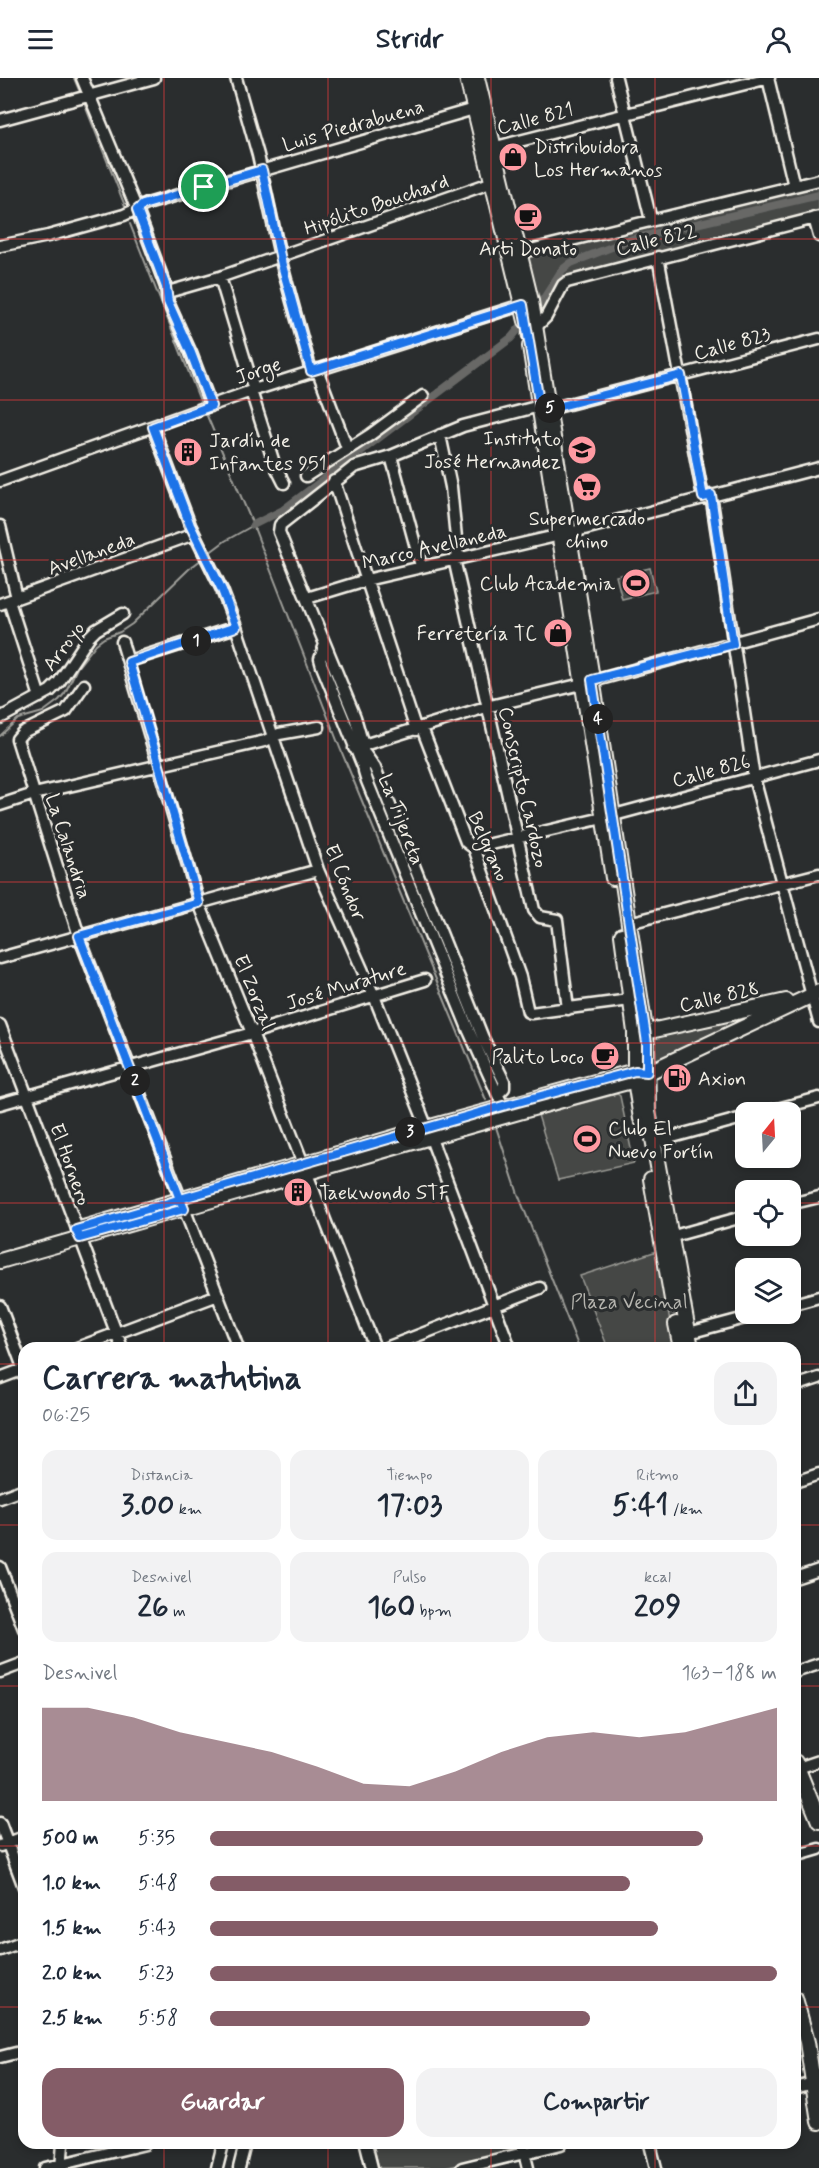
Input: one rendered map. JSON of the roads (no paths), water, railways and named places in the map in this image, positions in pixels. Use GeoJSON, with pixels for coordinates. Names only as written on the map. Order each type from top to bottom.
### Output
{"type":"FeatureCollection","features":[{"type":"Feature","properties":{"kind":"main road"},"geometry":{"type":"LineString","coordinates":[[467,78],[474,109],[490,148],[493,182],[516,254]]}},
{"type":"Feature","properties":{"kind":"main road"},"geometry":{"type":"LineString","coordinates":[[477,78],[490,148],[527,303],[545,408],[608,817],[630,1000],[640,1032]]}},
{"type":"Feature","properties":{"kind":"main road"},"geometry":{"type":"LineString","coordinates":[[608,817],[629,923],[640,1032],[639,1075],[682,1339]]}},
{"type":"Feature","properties":{"kind":"main road"},"geometry":{"type":"LineString","coordinates":[[0,1261],[78,1234],[428,1132],[503,1105],[639,1075],[815,993]]}},
{"type":"Feature","properties":{"kind":"main road","name":"Calle 828"},"geometry":{"type":"LineString","coordinates":[[640,1032],[815,993]]}},
{"type":"Feature","properties":{"kind":"main road"},"geometry":{"type":"LineString","coordinates":[[639,1075],[654,1142],[670,1237],[682,1339]]}},
{"type":"Feature","properties":{"kind":"main road"},"geometry":{"type":"LineString","coordinates":[[0,1251],[78,1234]]}},
{"type":"Feature","properties":{"kind":"main road"},"geometry":{"type":"LineString","coordinates":[[801,1777],[819,1821]]}},
{"type":"Feature","properties":{"kind":"main road"},"geometry":{"type":"LineString","coordinates":[[801,2020],[807,2042],[819,2122]]}},
{"type":"Feature","properties":{"kind":"street"},"geometry":{"type":"LineString","coordinates":[[82,78],[137,210],[168,292],[168,302],[191,353],[206,408]]}},
{"type":"Feature","properties":{"kind":"street"},"geometry":{"type":"LineString","coordinates":[[0,120],[126,82],[154,78]]}},
{"type":"Feature","properties":{"kind":"street"},"geometry":{"type":"LineString","coordinates":[[236,78],[262,170],[281,256],[314,370],[347,448]]}},
{"type":"Feature","properties":{"kind":"street"},"geometry":{"type":"LineString","coordinates":[[616,78],[651,220]]}},
{"type":"Feature","properties":{"kind":"street"},"geometry":{"type":"LineString","coordinates":[[768,78],[794,186]]}},
{"type":"Feature","properties":{"kind":"street","name":"Calle 821"},"geometry":{"type":"LineString","coordinates":[[490,148],[768,78]]}},
{"type":"Feature","properties":{"kind":"street","name":"Luis Piedrabuena"},"geometry":{"type":"LineString","coordinates":[[0,246],[48,236],[137,210],[147,204],[474,109]]}},
{"type":"Feature","properties":{"kind":"street","name":"Calle 822"},"geometry":{"type":"LineString","coordinates":[[516,254],[819,180]]}},
{"type":"Feature","properties":{"kind":"street","name":"Hipólito Bouchard"},"geometry":{"type":"LineString","coordinates":[[168,292],[220,278],[493,182]]}},
{"type":"Feature","properties":{"kind":"street"},"geometry":{"type":"LineString","coordinates":[[817,217],[819,236]]}},
{"type":"Feature","properties":{"kind":"street","name":"Calle 822"},"geometry":{"type":"LineString","coordinates":[[532,332],[546,317],[563,285],[567,282],[817,217]]}},
{"type":"Feature","properties":{"kind":"street"},"geometry":{"type":"LineString","coordinates":[[658,257],[707,496],[753,777],[781,884],[815,993],[819,1022]]}},
{"type":"Feature","properties":{"kind":"street"},"geometry":{"type":"LineString","coordinates":[[220,278],[274,463],[284,483]]}},
{"type":"Feature","properties":{"kind":"street","name":"Jorge"},"geometry":{"type":"LineString","coordinates":[[0,481],[314,370],[527,303]]}},
{"type":"Feature","properties":{"kind":"street","name":"Calle 823"},"geometry":{"type":"LineString","coordinates":[[545,408],[819,339]]}},
{"type":"Feature","properties":{"kind":"street"},"geometry":{"type":"LineString","coordinates":[[306,476],[370,435],[423,396]]}},
{"type":"Feature","properties":{"kind":"street"},"geometry":{"type":"LineString","coordinates":[[503,1105],[504,1081],[479,1027],[375,768],[361,749],[322,666],[320,659],[325,644],[279,532],[282,522],[354,467],[391,456],[470,424],[545,408]]}},
{"type":"Feature","properties":{"kind":"street","name":"El Cóndor"},"geometry":{"type":"LineString","coordinates":[[153,427],[197,539],[213,570],[236,627],[318,870],[374,996],[508,1342]]}},
{"type":"Feature","properties":{"kind":"street","name":"Conscripto Cardozo"},"geometry":{"type":"LineString","coordinates":[[440,435],[453,499],[456,559],[486,707],[534,910],[540,916],[557,920],[568,1009]]}},
{"type":"Feature","properties":{"kind":"street"},"geometry":{"type":"LineString","coordinates":[[391,456],[421,566]]}},
{"type":"Feature","properties":{"kind":"street","name":"Marco Avellaneda"},"geometry":{"type":"LineString","coordinates":[[307,598],[421,566],[564,534],[819,468]]}},
{"type":"Feature","properties":{"kind":"street","name":"Belgrano"},"geometry":{"type":"LineString","coordinates":[[334,481],[366,580],[419,729],[466,842],[474,849],[520,977],[527,1008],[531,1013],[568,1009]]}},
{"type":"Feature","properties":{"kind":"street"},"geometry":{"type":"LineString","coordinates":[[0,526],[9,601],[40,697]]}},
{"type":"Feature","properties":{"kind":"street","name":"Avellaneda"},"geometry":{"type":"LineString","coordinates":[[9,601],[197,539]]}},
{"type":"Feature","properties":{"kind":"street","name":"Arroyo"},"geometry":{"type":"LineString","coordinates":[[0,718],[50,691],[59,682],[89,637],[96,630],[123,614]]}},
{"type":"Feature","properties":{"kind":"street"},"geometry":{"type":"LineString","coordinates":[[361,749],[486,707],[733,644],[819,619]]}},
{"type":"Feature","properties":{"kind":"street"},"geometry":{"type":"LineString","coordinates":[[129,662],[236,627]]}},
{"type":"Feature","properties":{"kind":"street","name":"El Zorzal"},"geometry":{"type":"LineString","coordinates":[[122,642],[199,903],[373,1342]]}},
{"type":"Feature","properties":{"kind":"street","name":"La Calandria"},"geometry":{"type":"LineString","coordinates":[[84,685],[66,711],[18,736],[17,739],[79,936],[236,1342]]}},
{"type":"Feature","properties":{"kind":"street"},"geometry":{"type":"LineString","coordinates":[[0,805],[34,794],[157,764],[265,741],[279,734],[319,727]]}},
{"type":"Feature","properties":{"kind":"street","name":"La Tijereta"},"geometry":{"type":"LineString","coordinates":[[361,749],[367,781],[471,1036],[503,1105]]}},
{"type":"Feature","properties":{"kind":"street","name":"Calle 826"},"geometry":{"type":"LineString","coordinates":[[474,849],[608,817],[819,760]]}},
{"type":"Feature","properties":{"kind":"street"},"geometry":{"type":"LineString","coordinates":[[0,958],[318,870]]}},
{"type":"Feature","properties":{"kind":"street"},"geometry":{"type":"LineString","coordinates":[[629,923],[819,874]]}},
{"type":"Feature","properties":{"kind":"street"},"geometry":{"type":"LineString","coordinates":[[436,951],[447,948]]}},
{"type":"Feature","properties":{"kind":"street","name":"José Murature"},"geometry":{"type":"LineString","coordinates":[[0,1104],[252,1033],[425,980]]}},
{"type":"Feature","properties":{"kind":"street"},"geometry":{"type":"LineString","coordinates":[[568,1009],[630,1000]]}},
{"type":"Feature","properties":{"kind":"street","name":"El Hornero"},"geometry":{"type":"LineString","coordinates":[[0,1025],[120,1342]]}},
{"type":"Feature","properties":{"kind":"street"},"geometry":{"type":"LineString","coordinates":[[471,1036],[479,1027]]}},
{"type":"Feature","properties":{"kind":"street"},"geometry":{"type":"LineString","coordinates":[[801,1103],[819,1098]]}},
{"type":"Feature","properties":{"kind":"street"},"geometry":{"type":"LineString","coordinates":[[654,1142],[735,1121]]}},
{"type":"Feature","properties":{"kind":"street"},"geometry":{"type":"LineString","coordinates":[[801,1201],[819,1197]]}},
{"type":"Feature","properties":{"kind":"street"},"geometry":{"type":"LineString","coordinates":[[670,1237],[735,1219]]}},
{"type":"Feature","properties":{"kind":"street"},"geometry":{"type":"LineString","coordinates":[[401,1342],[540,1288]]}},
{"type":"Feature","properties":{"kind":"street"},"geometry":{"type":"LineString","coordinates":[[93,1342],[218,1295]]}},
{"type":"Feature","properties":{"kind":"street"},"geometry":{"type":"LineString","coordinates":[[801,1302],[819,1297]]}},
{"type":"Feature","properties":{"kind":"street"},"geometry":{"type":"LineString","coordinates":[[0,1306],[18,1353]]}},
{"type":"Feature","properties":{"kind":"street"},"geometry":{"type":"LineString","coordinates":[[682,1339],[735,1322]]}},
{"type":"Feature","properties":{"kind":"street"},"geometry":{"type":"LineString","coordinates":[[0,1378],[18,1371]]}},
{"type":"Feature","properties":{"kind":"street"},"geometry":{"type":"LineString","coordinates":[[801,1384],[819,1378]]}},
{"type":"Feature","properties":{"kind":"street"},"geometry":{"type":"LineString","coordinates":[[801,1480],[819,1474]]}},
{"type":"Feature","properties":{"kind":"street"},"geometry":{"type":"LineString","coordinates":[[0,1498],[18,1491]]}},
{"type":"Feature","properties":{"kind":"street"},"geometry":{"type":"LineString","coordinates":[[0,1567],[18,1614]]}},
{"type":"Feature","properties":{"kind":"street"},"geometry":{"type":"LineString","coordinates":[[801,1576],[819,1570]]}},
{"type":"Feature","properties":{"kind":"street"},"geometry":{"type":"LineString","coordinates":[[801,1670],[819,1664]]}},
{"type":"Feature","properties":{"kind":"street"},"geometry":{"type":"LineString","coordinates":[[0,1672],[18,1665]]}},
{"type":"Feature","properties":{"kind":"street"},"geometry":{"type":"LineString","coordinates":[[801,1764],[819,1761]]}},
{"type":"Feature","properties":{"kind":"street"},"geometry":{"type":"LineString","coordinates":[[0,1823],[4,1844],[18,1874]]}},
{"type":"Feature","properties":{"kind":"street"},"geometry":{"type":"LineString","coordinates":[[801,1854],[819,1849]]}},
{"type":"Feature","properties":{"kind":"street"},"geometry":{"type":"LineString","coordinates":[[0,1950],[18,1943]]}},
{"type":"Feature","properties":{"kind":"street"},"geometry":{"type":"LineString","coordinates":[[0,2057],[18,2052]]}},
{"type":"Feature","properties":{"kind":"street"},"geometry":{"type":"LineString","coordinates":[[801,2086],[813,2083]]}},
{"type":"Feature","properties":{"kind":"street"},"geometry":{"type":"LineString","coordinates":[[61,2166],[63,2149]]}},
{"type":"Feature","properties":{"kind":"street"},"geometry":{"type":"LineString","coordinates":[[45,2168],[126,2149]]}},
{"type":"Feature","properties":{"kind":"street"},"geometry":{"type":"LineString","coordinates":[[217,2168],[222,2149]]}},
{"type":"Feature","properties":{"kind":"street"},"geometry":{"type":"LineString","coordinates":[[239,2168],[244,2149]]}},
{"type":"Feature","properties":{"kind":"street"},"geometry":{"type":"LineString","coordinates":[[367,2149],[372,2168]]}},
{"type":"Feature","properties":{"kind":"street"},"geometry":{"type":"LineString","coordinates":[[462,2168],[520,2149]]}},
{"type":"Feature","properties":{"kind":"street"},"geometry":{"type":"LineString","coordinates":[[523,2149],[528,2168]]}},
{"type":"Feature","properties":{"kind":"street"},"geometry":{"type":"LineString","coordinates":[[651,2149],[656,2168]]}},
{"type":"Feature","properties":{"kind":"waterway"},"geometry":{"type":"LineString","coordinates":[[74,78],[79,90]]}},
{"type":"Feature","properties":{"kind":"waterway"},"geometry":{"type":"LineString","coordinates":[[84,103],[125,206]]}},
{"type":"Feature","properties":{"kind":"waterway"},"geometry":{"type":"LineString","coordinates":[[253,525],[283,510],[511,338],[543,300],[562,270],[571,263],[632,239],[819,195]]}},
{"type":"Feature","properties":{"kind":"waterway"},"geometry":{"type":"LineString","coordinates":[[130,224],[202,406]]}},
{"type":"Feature","properties":{"kind":"waterway"},"geometry":{"type":"LineString","coordinates":[[205,411],[253,525],[340,748],[486,1100]]}},
{"type":"Feature","properties":{"kind":"waterway"},"geometry":{"type":"LineString","coordinates":[[209,553],[252,526]]}},
{"type":"Feature","properties":{"kind":"waterway"},"geometry":{"type":"LineString","coordinates":[[0,736],[18,719],[43,712],[59,700],[77,668],[96,644],[132,624],[202,559]]}},
{"type":"Feature","properties":{"kind":"waterway"},"geometry":{"type":"LineString","coordinates":[[496,1127],[518,1194],[577,1342]]}},
{"type":"Feature","properties":{"kind":"place","name":"Distribuidora Los Hermanos"},"geometry":{"type":"Point","coordinates":[513,157]}},
{"type":"Feature","properties":{"kind":"place","name":"Arti Donato"},"geometry":{"type":"Point","coordinates":[528,217]}},
{"type":"Feature","properties":{"kind":"place","name":"Instituto José Hernandez"},"geometry":{"type":"Point","coordinates":[582,450]}},
{"type":"Feature","properties":{"kind":"place","name":"Jardín de Infantes 951"},"geometry":{"type":"Point","coordinates":[188,452]}},
{"type":"Feature","properties":{"kind":"place","name":"Supermercado chino"},"geometry":{"type":"Point","coordinates":[587,487]}},
{"type":"Feature","properties":{"kind":"place","name":"Club Academia"},"geometry":{"type":"Point","coordinates":[636,583]}},
{"type":"Feature","properties":{"kind":"place","name":"Ferretería TC"},"geometry":{"type":"Point","coordinates":[558,633]}},
{"type":"Feature","properties":{"kind":"place","name":"Palito Loco"},"geometry":{"type":"Point","coordinates":[605,1056]}},
{"type":"Feature","properties":{"kind":"place","name":"Axion"},"geometry":{"type":"Point","coordinates":[677,1078]}},
{"type":"Feature","properties":{"kind":"place","name":"Club El Nuevo Fortín"},"geometry":{"type":"Point","coordinates":[587,1139]}},
{"type":"Feature","properties":{"kind":"place","name":"Taekwondo STF"},"geometry":{"type":"Point","coordinates":[298,1192]}},
{"type":"Feature","properties":{"kind":"park label","name":"Plaza Vecinal"},"geometry":{"type":"Point","coordinates":[629,1301]}}]}
